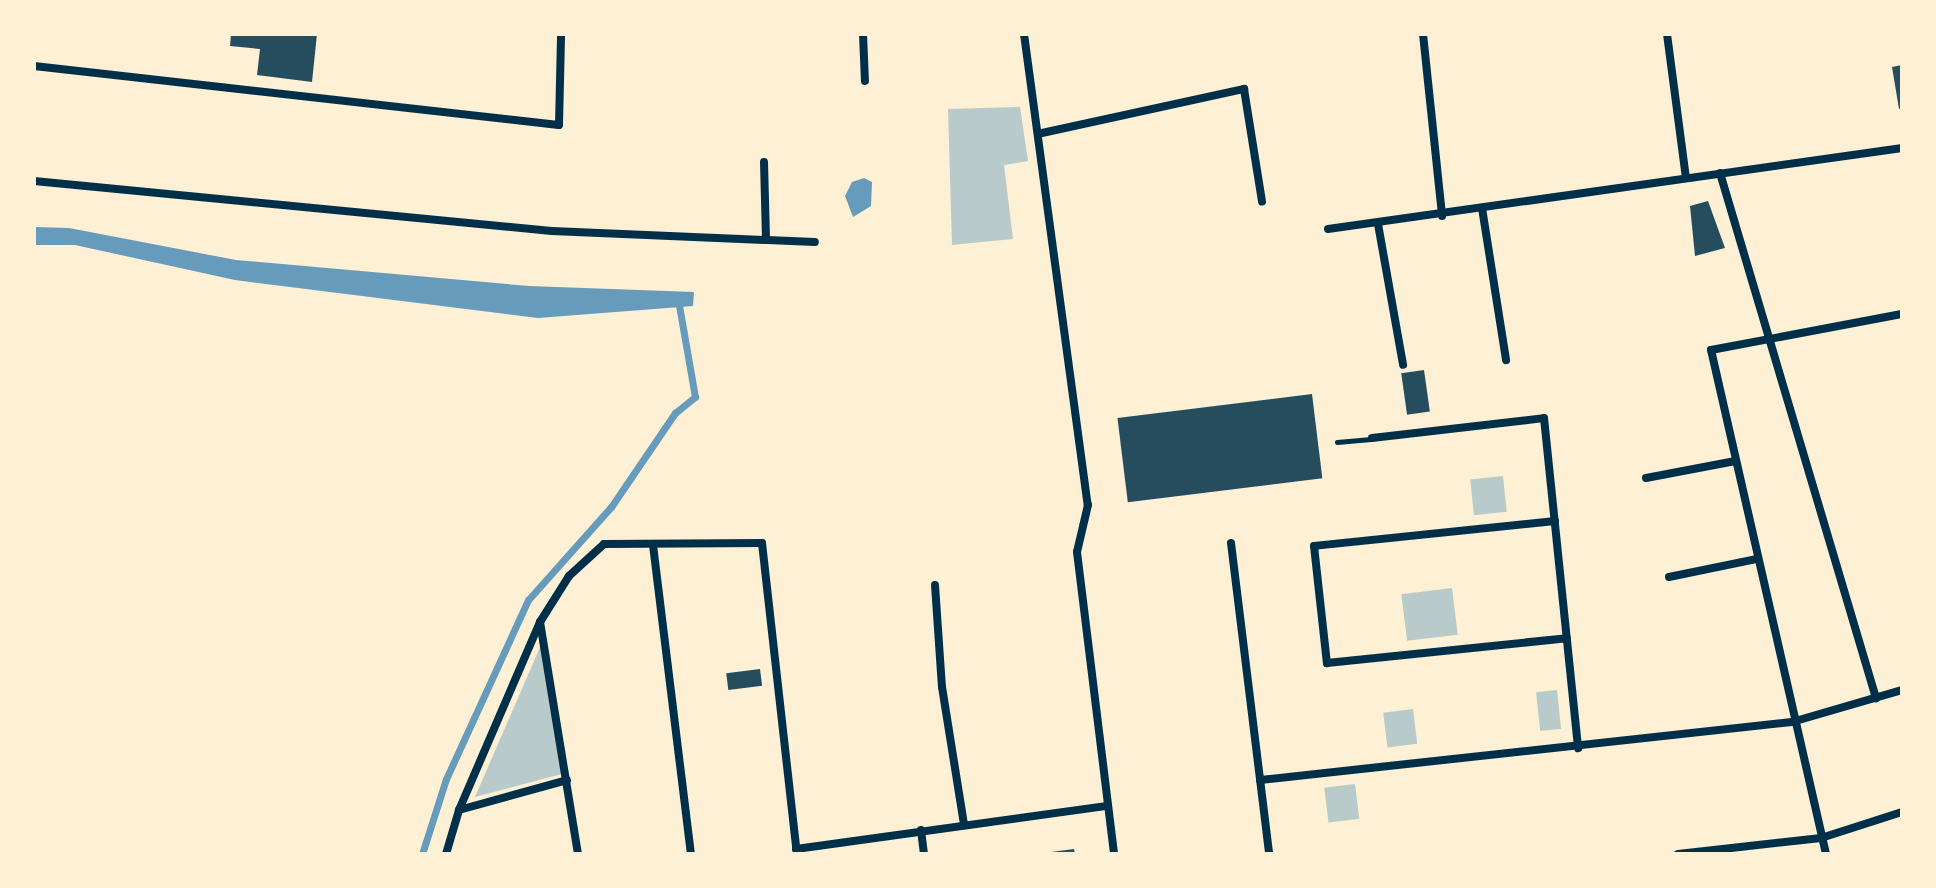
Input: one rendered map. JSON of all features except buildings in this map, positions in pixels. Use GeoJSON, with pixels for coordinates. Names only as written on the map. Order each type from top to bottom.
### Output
{"type":"FeatureCollection","features":[{"type":"Feature","properties":{"kind":"street"},"geometry":{"type":"LineString","coordinates":[[34,66],[559,125],[561,34]]}},
{"type":"Feature","properties":{"kind":"street"},"geometry":{"type":"LineString","coordinates":[[863,34],[865,81]]}},
{"type":"Feature","properties":{"kind":"street"},"geometry":{"type":"LineString","coordinates":[[1024,34],[1042,133],[1088,505],[1077,552],[1114,854]]}},
{"type":"Feature","properties":{"kind":"street"},"geometry":{"type":"LineString","coordinates":[[1423,34],[1442,216]]}},
{"type":"Feature","properties":{"kind":"street"},"geometry":{"type":"LineString","coordinates":[[1667,34],[1686,178]]}},
{"type":"Feature","properties":{"kind":"street"},"geometry":{"type":"LineString","coordinates":[[1042,133],[1244,89],[1262,202]]}},
{"type":"Feature","properties":{"kind":"street"},"geometry":{"type":"LineString","coordinates":[[1328,229],[1442,216],[1902,148]]}},
{"type":"Feature","properties":{"kind":"street"},"geometry":{"type":"LineString","coordinates":[[764,162],[766,240]]}},
{"type":"Feature","properties":{"kind":"street"},"geometry":{"type":"LineString","coordinates":[[1720,173],[1876,698]]}},
{"type":"Feature","properties":{"kind":"street"},"geometry":{"type":"LineString","coordinates":[[34,181],[552,231],[815,242]]}},
{"type":"Feature","properties":{"kind":"street"},"geometry":{"type":"LineString","coordinates":[[1482,208],[1506,360]]}},
{"type":"Feature","properties":{"kind":"street"},"geometry":{"type":"LineString","coordinates":[[1378,224],[1403,365]]}},
{"type":"Feature","properties":{"kind":"street"},"geometry":{"type":"LineString","coordinates":[[1826,854],[1792,722],[1711,350],[1902,314]]}},
{"type":"Feature","properties":{"kind":"street"},"geometry":{"type":"LineString","coordinates":[[1372,438],[1544,418],[1578,748]]}},
{"type":"Feature","properties":{"kind":"street"},"geometry":{"type":"LineString","coordinates":[[1646,478],[1735,461]]}},
{"type":"Feature","properties":{"kind":"street"},"geometry":{"type":"LineString","coordinates":[[1555,521],[1314,546],[1327,663],[1567,638]]}},
{"type":"Feature","properties":{"kind":"street"},"geometry":{"type":"LineString","coordinates":[[446,854],[459,810],[540,622],[569,576],[604,544],[762,543],[797,851],[921,830],[1107,806]]}},
{"type":"Feature","properties":{"kind":"street"},"geometry":{"type":"LineString","coordinates":[[1231,543],[1269,854]]}},
{"type":"Feature","properties":{"kind":"street"},"geometry":{"type":"LineString","coordinates":[[653,545],[691,854]]}},
{"type":"Feature","properties":{"kind":"street"},"geometry":{"type":"LineString","coordinates":[[1669,577],[1757,559]]}},
{"type":"Feature","properties":{"kind":"street"},"geometry":{"type":"LineString","coordinates":[[935,585],[942,687],[964,824]]}},
{"type":"Feature","properties":{"kind":"street"},"geometry":{"type":"LineString","coordinates":[[540,622],[578,854]]}},
{"type":"Feature","properties":{"kind":"street"},"geometry":{"type":"LineString","coordinates":[[1260,780],[1578,748],[1792,722],[1902,690]]}},
{"type":"Feature","properties":{"kind":"street"},"geometry":{"type":"LineString","coordinates":[[459,810],[567,780]]}},
{"type":"Feature","properties":{"kind":"street"},"geometry":{"type":"LineString","coordinates":[[1678,854],[1821,838],[1902,812]]}},
{"type":"Feature","properties":{"kind":"street"},"geometry":{"type":"LineString","coordinates":[[921,830],[924,854]]}},
{"type":"Feature","properties":{"kind":"lane"},"geometry":{"type":"LineString","coordinates":[[1337,442],[1372,438]]}},
{"type":"Feature","properties":{"kind":"shaded area"},"geometry":{"type":"Polygon","coordinates":[[[1020,107],[1028,161],[1004,165],[1013,239],[952,245],[948,109],[1020,107]]]}},
{"type":"Feature","properties":{"kind":"shaded area"},"geometry":{"type":"Polygon","coordinates":[[[1503,476],[1507,512],[1474,515],[1470,479],[1503,476]]]}},
{"type":"Feature","properties":{"kind":"shaded area"},"geometry":{"type":"Polygon","coordinates":[[[1452,588],[1458,635],[1407,641],[1401,594],[1452,588]]]}},
{"type":"Feature","properties":{"kind":"shaded area"},"geometry":{"type":"Polygon","coordinates":[[[544,638],[562,774],[475,797],[544,638]]]}},
{"type":"Feature","properties":{"kind":"shaded area"},"geometry":{"type":"Polygon","coordinates":[[[1557,690],[1561,729],[1540,731],[1536,692],[1557,690]]]}},
{"type":"Feature","properties":{"kind":"shaded area"},"geometry":{"type":"Polygon","coordinates":[[[1413,709],[1417,744],[1387,747],[1383,713],[1413,709]]]}},
{"type":"Feature","properties":{"kind":"shaded area"},"geometry":{"type":"Polygon","coordinates":[[[1355,784],[1359,819],[1328,823],[1324,788],[1355,784]]]}},
{"type":"Feature","properties":{"kind":"water"},"geometry":{"type":"Polygon","coordinates":[[[864,178],[872,182],[871,206],[853,217],[845,196],[852,182],[864,178]]]}},
{"type":"Feature","properties":{"kind":"water"},"geometry":{"type":"Polygon","coordinates":[[[34,227],[69,228],[236,260],[529,286],[694,292],[693,306],[538,318],[235,280],[75,245],[34,245],[34,227]]]}},
{"type":"Feature","properties":{"kind":"waterway"},"geometry":{"type":"LineString","coordinates":[[422,854],[446,779],[528,600],[611,507],[675,413],[695,397],[678,300]]}}]}
